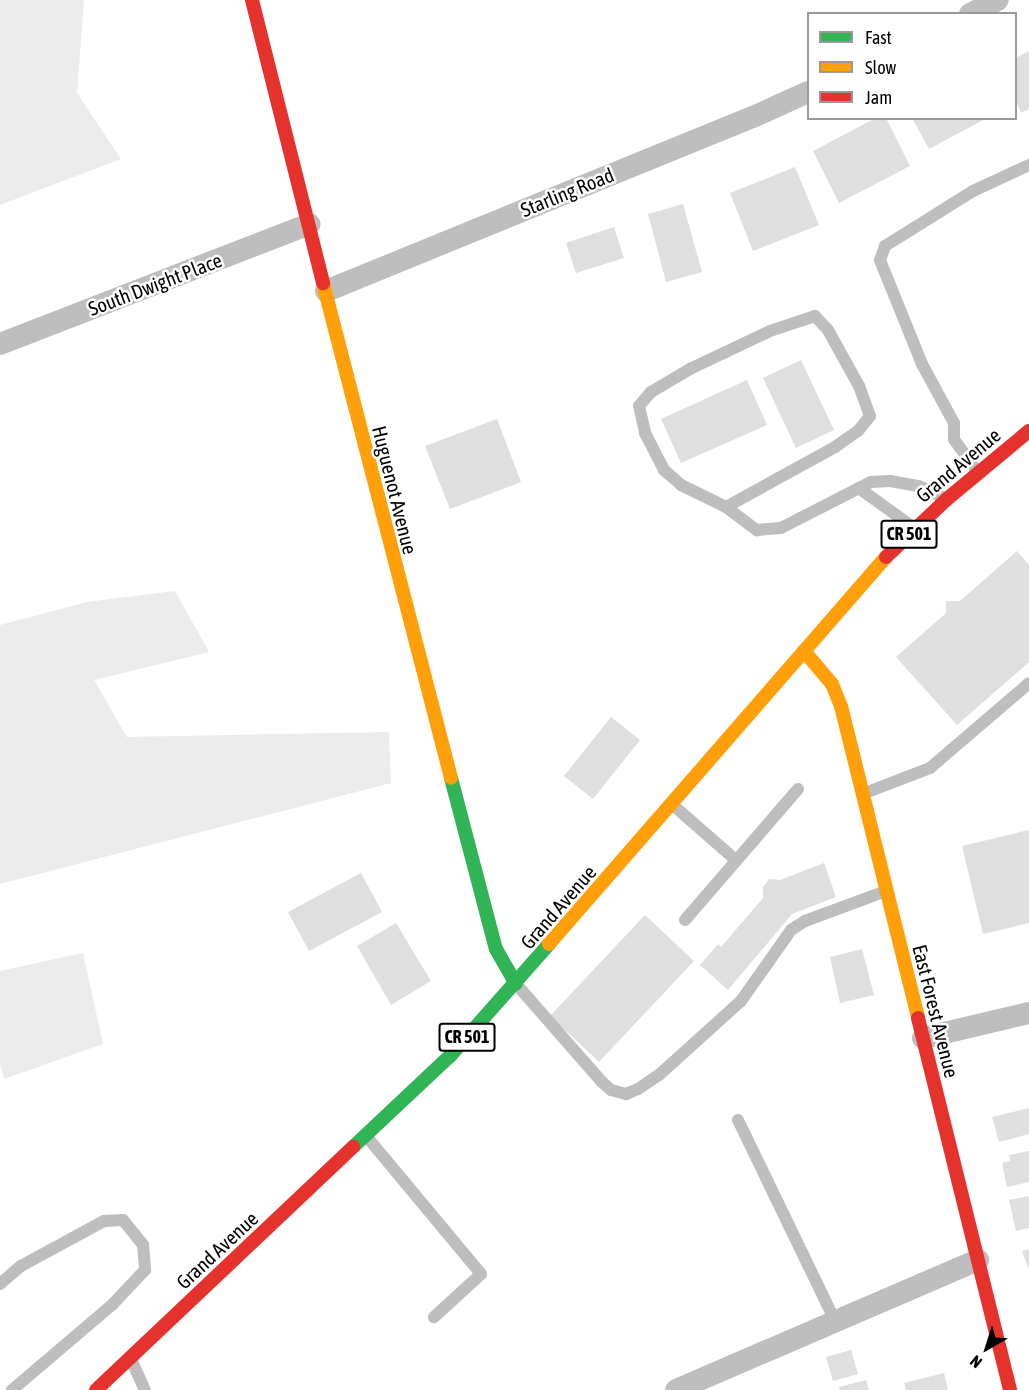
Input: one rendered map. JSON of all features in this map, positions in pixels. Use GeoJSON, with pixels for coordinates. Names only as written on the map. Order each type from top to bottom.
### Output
{"type":"FeatureCollection","features":[{"type":"Feature","properties":{"kind":"street","name":"Huguenot Avenue"},"geometry":{"type":"LineString","coordinates":[[252,0],[388,542],[496,949],[516,984]]}},
{"type":"Feature","properties":{"kind":"street"},"geometry":{"type":"LineString","coordinates":[[974,12],[998,0]]}},
{"type":"Feature","properties":{"kind":"street","name":"Starling Road"},"geometry":{"type":"LineString","coordinates":[[326,291],[807,92]]}},
{"type":"Feature","properties":{"kind":"street","name":"South Dwight Place"},"geometry":{"type":"LineString","coordinates":[[0,344],[310,224]]}},
{"type":"Feature","properties":{"kind":"street","name":"Grand Avenue"},"geometry":{"type":"LineString","coordinates":[[96,1390],[450,1056],[516,984],[889,554],[946,499],[1029,431]]}},
{"type":"Feature","properties":{"kind":"street","name":"East Forest Avenue"},"geometry":{"type":"LineString","coordinates":[[804,651],[824,673],[837,695],[1010,1390]]}},
{"type":"Feature","properties":{"kind":"street"},"geometry":{"type":"LineString","coordinates":[[923,1038],[1029,1013]]}},
{"type":"Feature","properties":{"kind":"street"},"geometry":{"type":"LineString","coordinates":[[676,1390],[978,1260]]}},
{"type":"Feature","properties":{"kind":"lane"},"geometry":{"type":"LineString","coordinates":[[978,472],[954,440],[954,423],[922,364],[880,260],[885,246],[973,191],[1029,165]]}},
{"type":"Feature","properties":{"kind":"lane"},"geometry":{"type":"LineString","coordinates":[[726,507],[835,447],[858,431],[870,416],[859,386],[828,330],[814,316],[770,331],[690,369],[651,392],[639,406],[645,433],[664,470],[681,485],[726,507],[758,530],[781,528],[871,482],[890,481],[919,486],[946,499]]}},
{"type":"Feature","properties":{"kind":"lane"},"geometry":{"type":"LineString","coordinates":[[859,488],[914,528]]}},
{"type":"Feature","properties":{"kind":"lane"},"geometry":{"type":"LineString","coordinates":[[862,794],[930,768],[1028,686]]}},
{"type":"Feature","properties":{"kind":"lane"},"geometry":{"type":"LineString","coordinates":[[685,920],[798,789]]}},
{"type":"Feature","properties":{"kind":"lane"},"geometry":{"type":"LineString","coordinates":[[672,805],[736,860]]}},
{"type":"Feature","properties":{"kind":"lane"},"geometry":{"type":"LineString","coordinates":[[516,984],[601,1081],[611,1090],[626,1094],[659,1075],[741,1001],[791,930],[805,921],[886,890]]}},
{"type":"Feature","properties":{"kind":"lane"},"geometry":{"type":"LineString","coordinates":[[738,1120],[836,1323]]}},
{"type":"Feature","properties":{"kind":"lane"},"geometry":{"type":"LineString","coordinates":[[366,1136],[481,1274],[434,1317]]}},
{"type":"Feature","properties":{"kind":"lane"},"geometry":{"type":"LineString","coordinates":[[0,1284],[21,1266],[104,1221],[123,1220],[143,1245],[145,1270],[113,1304],[12,1390]]}},
{"type":"Feature","properties":{"kind":"lane"},"geometry":{"type":"LineString","coordinates":[[130,1358],[146,1390]]}},
{"type":"Feature","properties":{"kind":"shaded area"},"geometry":{"type":"Polygon","coordinates":[[[0,0],[84,0],[77,93],[121,159],[0,205],[0,0]]]}},
{"type":"Feature","properties":{"kind":"shaded area"},"geometry":{"type":"Polygon","coordinates":[[[175,591],[209,652],[94,680],[127,737],[389,732],[391,783],[0,884],[0,625],[87,602],[175,591]]]}},
{"type":"Feature","properties":{"kind":"shaded area"},"geometry":{"type":"Polygon","coordinates":[[[83,953],[103,1044],[4,1079],[0,1064],[0,971],[83,953]]]}},
{"type":"Feature","properties":{"kind":"building"},"geometry":{"type":"Polygon","coordinates":[[[1029,51],[1029,109],[1021,113],[1017,103],[1017,57],[1029,51]]]}},
{"type":"Feature","properties":{"kind":"building"},"geometry":{"type":"Polygon","coordinates":[[[872,120],[887,120],[910,166],[839,203],[813,151],[872,120]]]}},
{"type":"Feature","properties":{"kind":"building"},"geometry":{"type":"Polygon","coordinates":[[[913,120],[983,120],[929,149],[913,120]]]}},
{"type":"Feature","properties":{"kind":"building"},"geometry":{"type":"Polygon","coordinates":[[[795,167],[819,225],[753,251],[730,193],[795,167]]]}},
{"type":"Feature","properties":{"kind":"building"},"geometry":{"type":"Polygon","coordinates":[[[683,204],[702,272],[666,282],[648,214],[683,204]]]}},
{"type":"Feature","properties":{"kind":"building"},"geometry":{"type":"Polygon","coordinates":[[[614,227],[624,258],[576,273],[566,243],[614,227]]]}},
{"type":"Feature","properties":{"kind":"building"},"geometry":{"type":"Polygon","coordinates":[[[801,360],[834,430],[796,448],[763,378],[801,360]]]}},
{"type":"Feature","properties":{"kind":"building"},"geometry":{"type":"Polygon","coordinates":[[[747,380],[767,425],[681,463],[661,419],[747,380]]]}},
{"type":"Feature","properties":{"kind":"building"},"geometry":{"type":"Polygon","coordinates":[[[497,419],[521,482],[450,509],[425,446],[497,419]]]}},
{"type":"Feature","properties":{"kind":"building"},"geometry":{"type":"Polygon","coordinates":[[[1017,551],[1029,565],[1029,662],[957,725],[896,657],[946,613],[946,601],[960,601],[1017,551]]]}},
{"type":"Feature","properties":{"kind":"building"},"geometry":{"type":"Polygon","coordinates":[[[611,717],[640,740],[593,799],[564,776],[611,717]]]}},
{"type":"Feature","properties":{"kind":"building"},"geometry":{"type":"Polygon","coordinates":[[[1029,830],[1029,923],[983,934],[962,846],[1029,830]]]}},
{"type":"Feature","properties":{"kind":"building"},"geometry":{"type":"Polygon","coordinates":[[[824,863],[836,897],[792,914],[728,990],[700,965],[718,944],[721,947],[763,898],[763,887],[769,879],[780,880],[824,863]]]}},
{"type":"Feature","properties":{"kind":"building"},"geometry":{"type":"Polygon","coordinates":[[[361,873],[382,912],[309,951],[288,912],[361,873]]]}},
{"type":"Feature","properties":{"kind":"building"},"geometry":{"type":"Polygon","coordinates":[[[645,915],[694,961],[599,1062],[550,1016],[645,915]]]}},
{"type":"Feature","properties":{"kind":"building"},"geometry":{"type":"Polygon","coordinates":[[[396,923],[431,981],[391,1005],[357,946],[396,923]]]}},
{"type":"Feature","properties":{"kind":"building"},"geometry":{"type":"Polygon","coordinates":[[[862,949],[874,995],[840,1003],[830,957],[862,949]]]}},
{"type":"Feature","properties":{"kind":"building"},"geometry":{"type":"Polygon","coordinates":[[[1029,1108],[1029,1134],[999,1142],[992,1117],[1029,1108]]]}},
{"type":"Feature","properties":{"kind":"building"},"geometry":{"type":"Polygon","coordinates":[[[1029,1151],[1029,1182],[1007,1187],[1002,1163],[1010,1161],[1009,1155],[1029,1151]]]}},
{"type":"Feature","properties":{"kind":"building"},"geometry":{"type":"Polygon","coordinates":[[[1029,1196],[1029,1228],[1016,1231],[1009,1200],[1029,1196]]]}},
{"type":"Feature","properties":{"kind":"building"},"geometry":{"type":"Polygon","coordinates":[[[1029,1249],[1029,1270],[1022,1251],[1029,1249]]]}},
{"type":"Feature","properties":{"kind":"building"},"geometry":{"type":"Polygon","coordinates":[[[851,1350],[858,1374],[833,1381],[826,1357],[851,1350]]]}},
{"type":"Feature","properties":{"kind":"building"},"geometry":{"type":"Polygon","coordinates":[[[944,1373],[948,1390],[906,1390],[904,1383],[944,1373]]]}},
{"type":"Feature","properties":{"kind":"building"},"geometry":{"type":"Polygon","coordinates":[[[866,1380],[869,1390],[840,1390],[839,1387],[866,1380]]]}},
{"type":"Feature","properties":{"kind":"traffic: fast"},"geometry":{"type":"LineString","coordinates":[[451,778],[496,949],[516,984]]}},
{"type":"Feature","properties":{"kind":"traffic: fast"},"geometry":{"type":"LineString","coordinates":[[353,1147],[450,1056],[549,944]]}},
{"type":"Feature","properties":{"kind":"traffic: slow"},"geometry":{"type":"LineString","coordinates":[[323,283],[451,778]]}},
{"type":"Feature","properties":{"kind":"traffic: slow"},"geometry":{"type":"LineString","coordinates":[[549,944],[886,557]]}},
{"type":"Feature","properties":{"kind":"traffic: slow"},"geometry":{"type":"LineString","coordinates":[[804,651],[832,684],[841,706],[918,1018]]}},
{"type":"Feature","properties":{"kind":"traffic: jam"},"geometry":{"type":"LineString","coordinates":[[252,0],[323,283]]}},
{"type":"Feature","properties":{"kind":"traffic: jam"},"geometry":{"type":"LineString","coordinates":[[886,557],[947,499],[1029,431]]}},
{"type":"Feature","properties":{"kind":"traffic: jam"},"geometry":{"type":"LineString","coordinates":[[918,1018],[1010,1390]]}},
{"type":"Feature","properties":{"kind":"traffic: jam"},"geometry":{"type":"LineString","coordinates":[[96,1390],[353,1147]]}}]}
